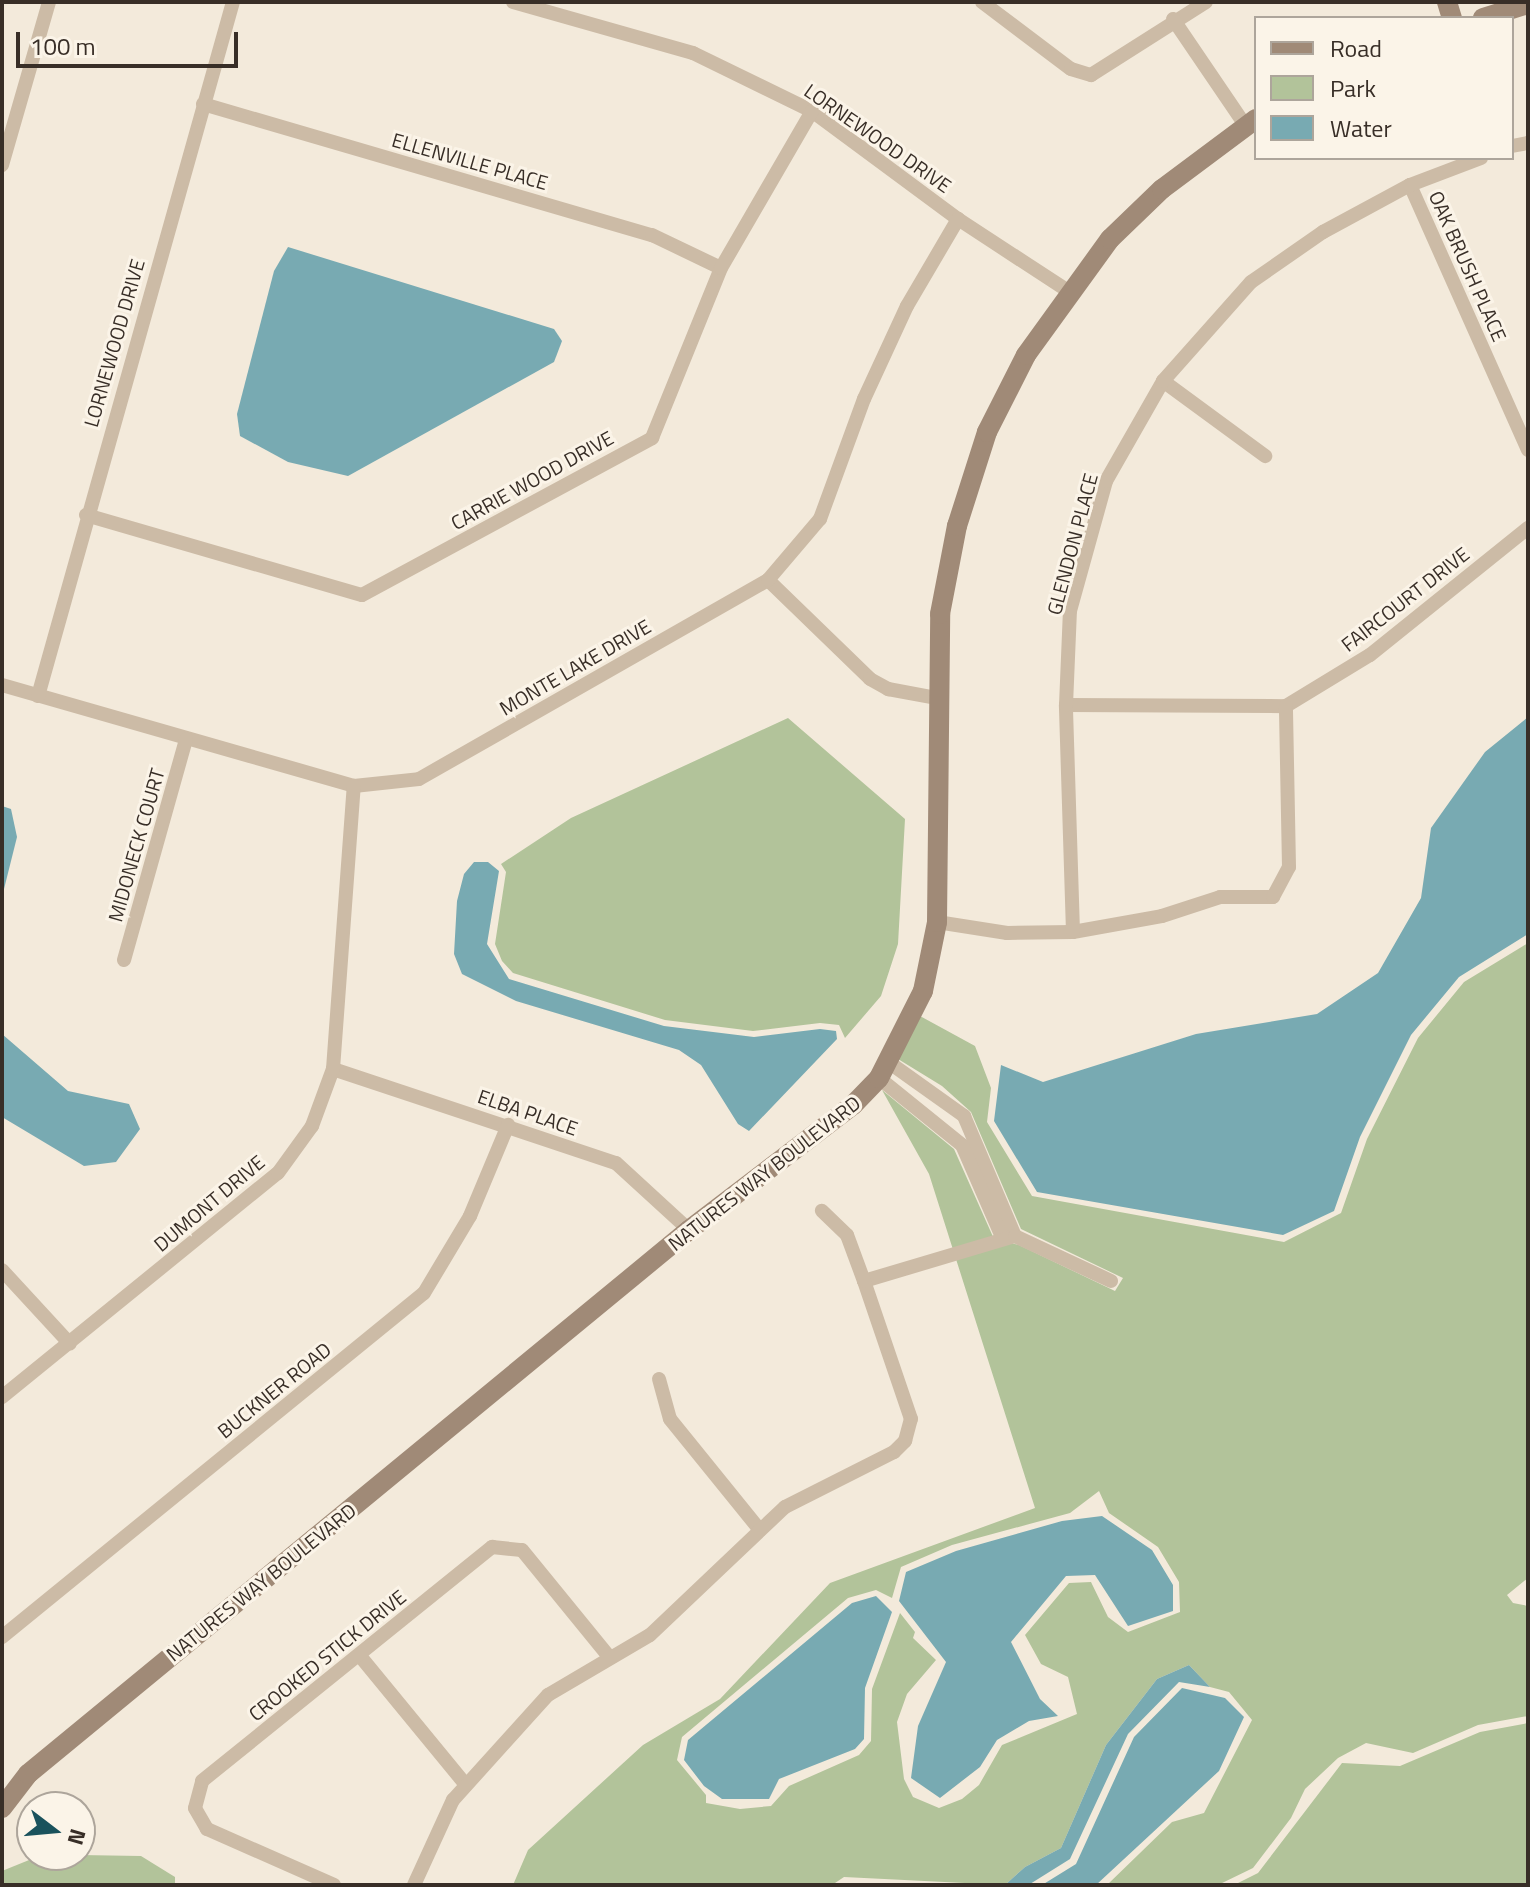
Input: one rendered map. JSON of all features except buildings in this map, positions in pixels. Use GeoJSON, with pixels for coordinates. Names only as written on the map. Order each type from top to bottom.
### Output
{"type":"FeatureCollection","features":[{"type":"Feature","properties":{"kind":"street"},"geometry":{"type":"LineString","coordinates":[[2,165],[49,2]]}},
{"type":"Feature","properties":{"kind":"street","name":"LORNEWOOD DRIVE"},"geometry":{"type":"LineString","coordinates":[[38,696],[86,515],[233,2]]}},
{"type":"Feature","properties":{"kind":"street","name":"LORNEWOOD DRIVE"},"geometry":{"type":"LineString","coordinates":[[513,2],[693,53],[812,111],[958,219],[1068,291]]}},
{"type":"Feature","properties":{"kind":"street"},"geometry":{"type":"LineString","coordinates":[[982,2],[1071,69],[1091,75],[1110,67],[1173,19],[1206,2]]}},
{"type":"Feature","properties":{"kind":"street"},"geometry":{"type":"LineString","coordinates":[[1489,16],[1528,4]]}},
{"type":"Feature","properties":{"kind":"street"},"geometry":{"type":"LineString","coordinates":[[1173,19],[1251,122]]}},
{"type":"Feature","properties":{"kind":"street","name":"ELLENVILLE PLACE"},"geometry":{"type":"LineString","coordinates":[[203,104],[652,235],[721,268]]}},
{"type":"Feature","properties":{"kind":"street","name":"CARRIE WOOD DRIVE"},"geometry":{"type":"LineString","coordinates":[[86,515],[362,595],[652,438],[721,268],[812,111]]}},
{"type":"Feature","properties":{"kind":"street","name":"NATURES WAY BOULEVARD"},"geometry":{"type":"LineString","coordinates":[[2,1808],[28,1774],[689,1230],[853,1105],[883,1070],[923,991],[937,922],[940,614],[957,526],[983,445],[1026,355],[1068,291],[1110,239],[1162,189],[1251,122]]}},
{"type":"Feature","properties":{"kind":"street","name":"GLENDON PLACE"},"geometry":{"type":"LineString","coordinates":[[1073,932],[1066,705],[1070,611],[1106,481],[1163,381],[1251,282],[1323,232],[1410,185],[1476,160]]}},
{"type":"Feature","properties":{"kind":"street","name":"OAK BRUSH PLACE"},"geometry":{"type":"LineString","coordinates":[[1410,185],[1528,450]]}},
{"type":"Feature","properties":{"kind":"street","name":"MONTE LAKE DRIVE"},"geometry":{"type":"LineString","coordinates":[[2,685],[354,786],[419,779],[768,580],[820,519],[864,399],[907,306],[958,219]]}},
{"type":"Feature","properties":{"kind":"street"},"geometry":{"type":"LineString","coordinates":[[1163,381],[1265,456]]}},
{"type":"Feature","properties":{"kind":"street","name":"FAIRCOURT DRIVE"},"geometry":{"type":"LineString","coordinates":[[1286,706],[1370,655],[1528,528]]}},
{"type":"Feature","properties":{"kind":"street"},"geometry":{"type":"LineString","coordinates":[[768,580],[870,679],[888,689],[937,698]]}},
{"type":"Feature","properties":{"kind":"street"},"geometry":{"type":"LineString","coordinates":[[937,922],[1007,933],[1073,932],[1162,916],[1220,897],[1273,897],[1289,867],[1286,706],[1066,705]]}},
{"type":"Feature","properties":{"kind":"street","name":"MIDONECK COURT"},"geometry":{"type":"LineString","coordinates":[[124,960],[186,740]]}},
{"type":"Feature","properties":{"kind":"street","name":"DUMONT DRIVE"},"geometry":{"type":"LineString","coordinates":[[2,1397],[278,1173],[312,1126],[333,1069],[354,786]]}},
{"type":"Feature","properties":{"kind":"street","name":"ELBA PLACE"},"geometry":{"type":"LineString","coordinates":[[333,1069],[616,1163],[689,1230]]}},
{"type":"Feature","properties":{"kind":"street"},"geometry":{"type":"LineString","coordinates":[[883,1070],[931,1089],[974,1132],[1008,1237]]}},
{"type":"Feature","properties":{"kind":"street"},"geometry":{"type":"LineString","coordinates":[[883,1070],[919,1108],[962,1145],[1008,1237]]}},
{"type":"Feature","properties":{"kind":"street"},"geometry":{"type":"LineString","coordinates":[[919,1108],[931,1089]]}},
{"type":"Feature","properties":{"kind":"street","name":"BUCKNER ROAD"},"geometry":{"type":"LineString","coordinates":[[2,1637],[424,1293],[470,1216],[508,1125]]}},
{"type":"Feature","properties":{"kind":"street"},"geometry":{"type":"LineString","coordinates":[[414,1885],[446,1812],[466,1785],[548,1695],[650,1635],[785,1507],[894,1452],[909,1434],[911,1419],[847,1235],[822,1211]]}},
{"type":"Feature","properties":{"kind":"street"},"geometry":{"type":"LineString","coordinates":[[864,1281],[1008,1237],[1111,1281]]}},
{"type":"Feature","properties":{"kind":"street"},"geometry":{"type":"LineString","coordinates":[[2,1270],[70,1344]]}},
{"type":"Feature","properties":{"kind":"street"},"geometry":{"type":"LineString","coordinates":[[659,1379],[670,1419],[760,1530]]}},
{"type":"Feature","properties":{"kind":"street","name":"CROOKED STICK DRIVE"},"geometry":{"type":"LineString","coordinates":[[334,1885],[214,1834],[199,1820],[195,1801],[213,1771],[360,1656],[484,1551],[506,1545],[522,1550],[610,1658]]}},
{"type":"Feature","properties":{"kind":"street"},"geometry":{"type":"LineString","coordinates":[[360,1656],[466,1785]]}},
{"type":"Feature","properties":{"kind":"green space"},"geometry":{"type":"Polygon","coordinates":[[[788,718],[905,819],[898,944],[881,996],[845,1038],[839,1025],[820,1023],[753,1031],[665,1020],[513,973],[502,961],[495,944],[506,872],[501,864],[571,818],[788,718]]]}},
{"type":"Feature","properties":{"kind":"green space"},"geometry":{"type":"Polygon","coordinates":[[[1528,943],[1528,1578],[1507,1595],[1513,1603],[1528,1606],[1528,1716],[1478,1725],[1413,1753],[1366,1743],[1338,1758],[1305,1789],[1291,1818],[1253,1868],[1218,1885],[1107,1885],[1172,1822],[1204,1813],[1252,1720],[1229,1692],[1210,1687],[1189,1665],[1157,1679],[1106,1745],[1061,1848],[1025,1867],[1005,1885],[844,1877],[832,1885],[513,1885],[528,1850],[643,1745],[720,1699],[830,1583],[1035,1508],[929,1174],[882,1090],[954,1149],[994,1239],[1019,1245],[1115,1291],[1123,1278],[1021,1229],[971,1112],[942,1086],[898,1059],[920,1016],[975,1046],[991,1088],[987,1122],[1032,1196],[1284,1242],[1341,1213],[1367,1139],[1418,1038],[1464,982],[1528,943]],[[1099,1491],[1070,1513],[952,1545],[901,1567],[892,1598],[876,1590],[848,1598],[682,1737],[677,1760],[706,1795],[706,1803],[740,1809],[771,1806],[789,1786],[859,1755],[871,1741],[872,1689],[900,1613],[915,1632],[913,1638],[936,1660],[907,1694],[897,1722],[904,1779],[913,1797],[939,1808],[962,1799],[979,1785],[1002,1745],[1077,1714],[1068,1677],[1041,1664],[1025,1635],[1069,1583],[1091,1582],[1108,1617],[1128,1632],[1180,1612],[1179,1582],[1158,1547],[1109,1513],[1099,1491]]]}},
{"type":"Feature","properties":{"kind":"green space"},"geometry":{"type":"Polygon","coordinates":[[[1528,1723],[1528,1885],[1234,1885],[1258,1873],[1342,1763],[1400,1766],[1480,1732],[1528,1723]]]}},
{"type":"Feature","properties":{"kind":"green space"},"geometry":{"type":"Polygon","coordinates":[[[96,1855],[141,1856],[175,1877],[175,1885],[2,1885],[2,1871],[16,1865],[16,1871],[96,1871],[96,1855]]]}},
{"type":"Feature","properties":{"kind":"water"},"geometry":{"type":"Polygon","coordinates":[[[288,247],[554,329],[562,341],[554,362],[348,476],[288,462],[240,436],[237,414],[274,271],[288,247]]]}},
{"type":"Feature","properties":{"kind":"water"},"geometry":{"type":"Polygon","coordinates":[[[1528,717],[1528,934],[1459,977],[1411,1035],[1360,1137],[1334,1211],[1283,1235],[1037,1192],[994,1121],[1001,1065],[1043,1082],[1196,1034],[1317,1014],[1378,973],[1421,898],[1431,828],[1485,752],[1528,717]]]}},
{"type":"Feature","properties":{"kind":"water"},"geometry":{"type":"Polygon","coordinates":[[[2,806],[11,809],[17,837],[2,897],[2,806]]]}},
{"type":"Feature","properties":{"kind":"water"},"geometry":{"type":"Polygon","coordinates":[[[474,862],[488,862],[499,871],[487,944],[509,979],[664,1026],[754,1037],[820,1029],[836,1031],[837,1039],[749,1131],[738,1124],[701,1065],[679,1050],[516,1001],[462,974],[454,954],[457,901],[464,874],[474,862]]]}},
{"type":"Feature","properties":{"kind":"water"},"geometry":{"type":"Polygon","coordinates":[[[2,1034],[68,1091],[129,1104],[140,1129],[116,1162],[84,1166],[2,1117],[2,1034]]]}},
{"type":"Feature","properties":{"kind":"water"},"geometry":{"type":"Polygon","coordinates":[[[1102,1516],[1152,1550],[1173,1585],[1173,1611],[1128,1626],[1095,1575],[1066,1576],[1011,1642],[1040,1699],[1058,1716],[1029,1721],[997,1740],[980,1767],[940,1798],[911,1778],[918,1726],[946,1662],[899,1601],[906,1572],[956,1551],[1062,1521],[1102,1516]]]}},
{"type":"Feature","properties":{"kind":"water"},"geometry":{"type":"Polygon","coordinates":[[[876,1596],[892,1612],[865,1688],[864,1739],[855,1749],[779,1779],[769,1799],[722,1799],[704,1786],[684,1760],[688,1740],[852,1603],[876,1596]]]}},
{"type":"Feature","properties":{"kind":"water"},"geometry":{"type":"Polygon","coordinates":[[[1189,1665],[1210,1687],[1179,1682],[1128,1734],[1070,1859],[1030,1884],[1005,1885],[1025,1867],[1061,1848],[1106,1745],[1157,1679],[1189,1665]]]}},
{"type":"Feature","properties":{"kind":"water"},"geometry":{"type":"Polygon","coordinates":[[[1182,1688],[1225,1698],[1244,1717],[1219,1771],[1096,1885],[1042,1885],[1076,1864],[1134,1737],[1182,1688]]]}}]}
